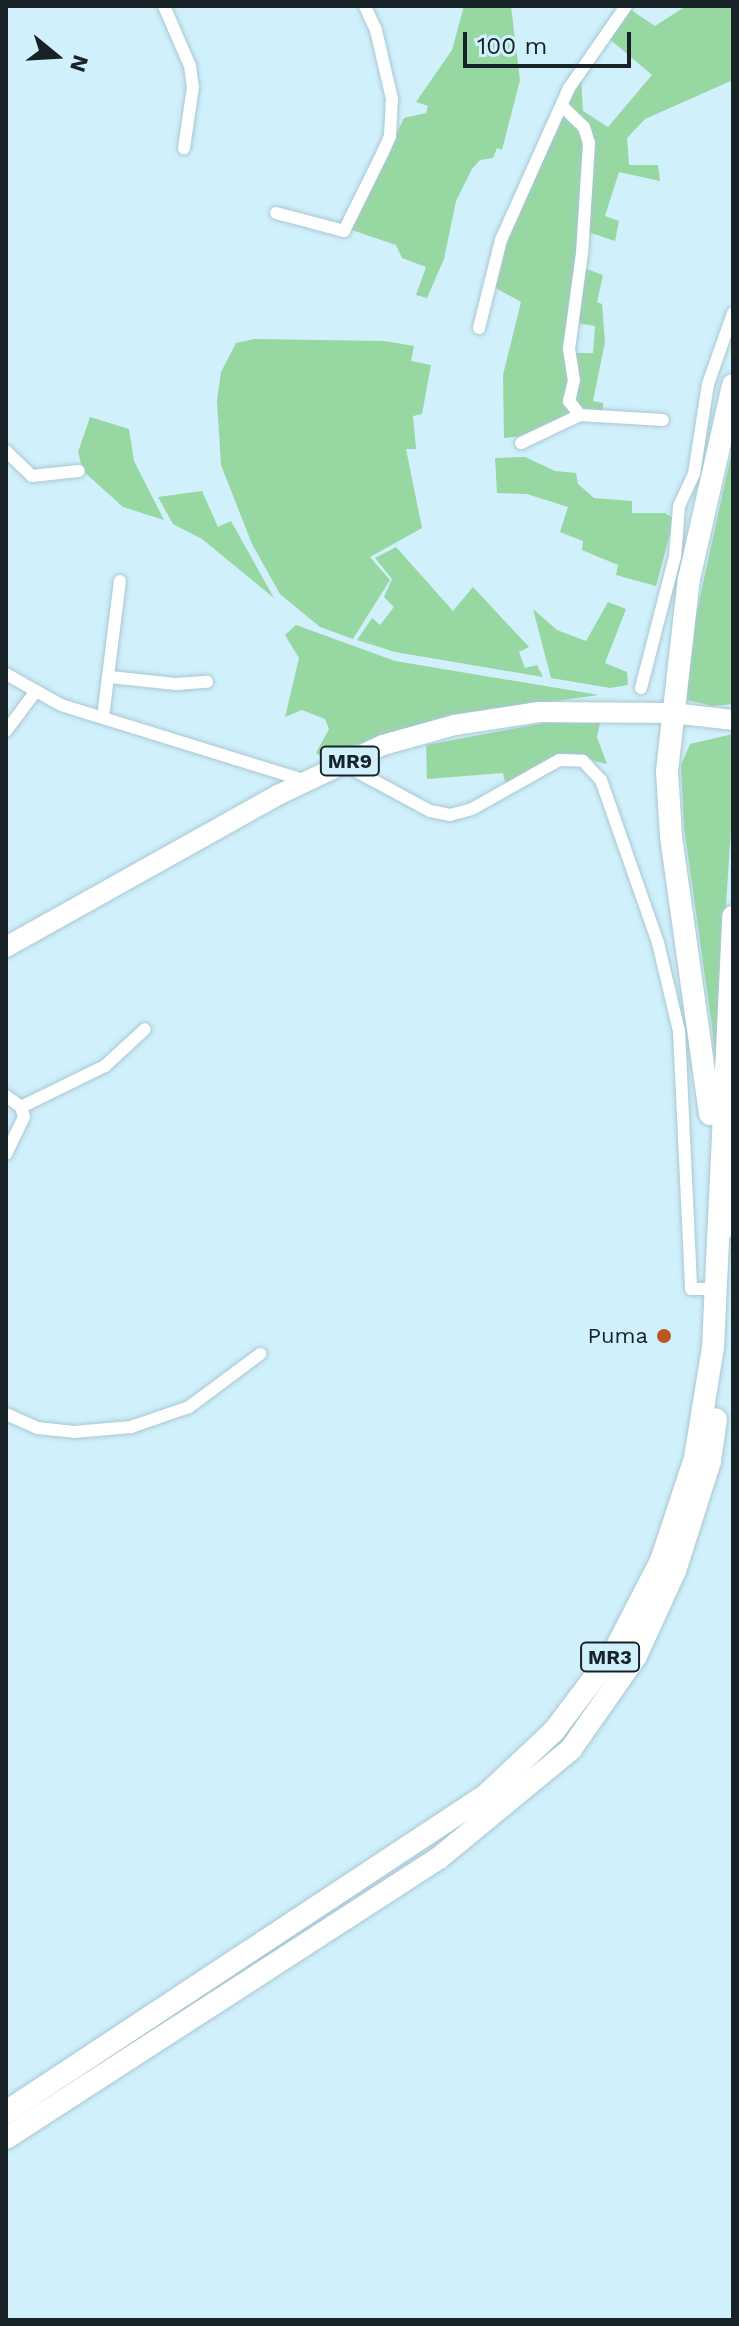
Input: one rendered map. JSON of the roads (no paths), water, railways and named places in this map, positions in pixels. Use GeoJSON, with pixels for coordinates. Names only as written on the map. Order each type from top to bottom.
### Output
{"type":"FeatureCollection","features":[{"type":"Feature","properties":{"kind":"highway"},"geometry":{"type":"LineString","coordinates":[[726,1219],[671,836],[667,771],[689,579],[733,385]]}},
{"type":"Feature","properties":{"kind":"highway","name":"MR3"},"geometry":{"type":"LineString","coordinates":[[6,2138],[427,1866],[541,1778],[571,1749],[636,1656],[694,1519],[710,1461],[725,1348],[733,916]]}},
{"type":"Feature","properties":{"kind":"highway","name":"MR3"},"geometry":{"type":"LineString","coordinates":[[6,2112],[430,1835],[526,1761],[578,1705],[639,1608],[679,1512],[695,1458],[713,1347],[714,1289],[733,1163]]}},
{"type":"Feature","properties":{"kind":"main road","name":"MR9"},"geometry":{"type":"LineString","coordinates":[[6,947],[307,781],[383,745],[483,720],[539,712],[672,713],[733,720]]}},
{"type":"Feature","properties":{"kind":"street"},"geometry":{"type":"LineString","coordinates":[[164,6],[190,66],[193,87],[184,148]]}},
{"type":"Feature","properties":{"kind":"street"},"geometry":{"type":"LineString","coordinates":[[276,213],[344,231],[390,136],[392,99],[376,30],[365,6]]}},
{"type":"Feature","properties":{"kind":"street"},"geometry":{"type":"LineString","coordinates":[[479,328],[501,240],[562,106],[583,62],[626,6]]}},
{"type":"Feature","properties":{"kind":"street"},"geometry":{"type":"LineString","coordinates":[[562,106],[584,127],[589,143],[582,253],[569,349],[574,380],[569,401],[580,415]]}},
{"type":"Feature","properties":{"kind":"street"},"geometry":{"type":"LineString","coordinates":[[641,688],[675,557],[679,506],[694,474],[708,384],[733,313]]}},
{"type":"Feature","properties":{"kind":"street"},"geometry":{"type":"LineString","coordinates":[[521,443],[580,415],[663,420]]}},
{"type":"Feature","properties":{"kind":"street"},"geometry":{"type":"LineString","coordinates":[[6,451],[32,476],[79,471]]}},
{"type":"Feature","properties":{"kind":"street"},"geometry":{"type":"LineString","coordinates":[[103,717],[120,581]]}},
{"type":"Feature","properties":{"kind":"street"},"geometry":{"type":"LineString","coordinates":[[6,674],[36,691],[103,717],[307,781]]}},
{"type":"Feature","properties":{"kind":"street"},"geometry":{"type":"LineString","coordinates":[[110,677],[163,684],[207,682]]}},
{"type":"Feature","properties":{"kind":"street"},"geometry":{"type":"LineString","coordinates":[[6,731],[36,691]]}},
{"type":"Feature","properties":{"kind":"street"},"geometry":{"type":"LineString","coordinates":[[343,764],[430,811],[450,815],[472,809],[559,760],[583,761],[601,780],[658,943],[679,1031],[691,1289],[714,1289]]}},
{"type":"Feature","properties":{"kind":"street"},"geometry":{"type":"LineString","coordinates":[[21,1107],[105,1066],[145,1029]]}},
{"type":"Feature","properties":{"kind":"street"},"geometry":{"type":"LineString","coordinates":[[6,1096],[21,1107]]}},
{"type":"Feature","properties":{"kind":"street"},"geometry":{"type":"LineString","coordinates":[[6,1154],[21,1129],[21,1107]]}},
{"type":"Feature","properties":{"kind":"street"},"geometry":{"type":"LineString","coordinates":[[689,1227],[726,1219]]}},
{"type":"Feature","properties":{"kind":"street"},"geometry":{"type":"LineString","coordinates":[[6,1414],[37,1428],[74,1432],[131,1427],[189,1407],[260,1354]]}},
{"type":"Feature","properties":{"kind":"place","name":"Puma"},"geometry":{"type":"Point","coordinates":[664,1336]}}]}
